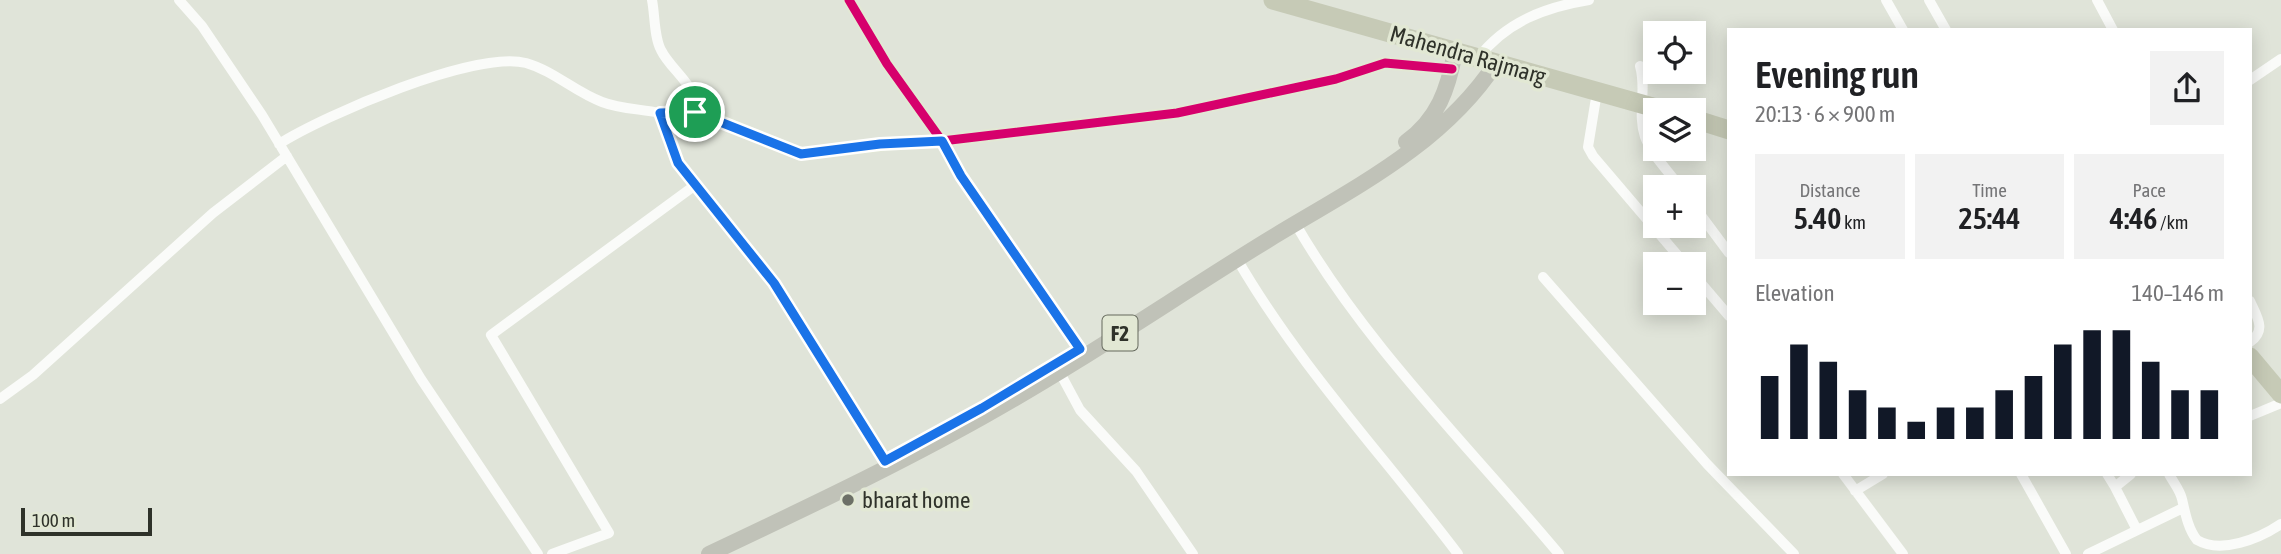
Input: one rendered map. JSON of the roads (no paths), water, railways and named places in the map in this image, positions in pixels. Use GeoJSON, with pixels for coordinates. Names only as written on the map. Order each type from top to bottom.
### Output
{"type":"FeatureCollection","features":[{"type":"Feature","properties":{"kind":"highway","name":"Mahendra Rajmarg"},"geometry":{"type":"LineString","coordinates":[[1273,0],[1454,61],[1487,60],[1642,104]]}},
{"type":"Feature","properties":{"kind":"highway"},"geometry":{"type":"LineString","coordinates":[[1706,123],[1727,129]]}},
{"type":"Feature","properties":{"kind":"highway"},"geometry":{"type":"LineString","coordinates":[[2252,359],[2281,394]]}},
{"type":"Feature","properties":{"kind":"main road","name":"F2"},"geometry":{"type":"LineString","coordinates":[[709,554],[888,467],[985,415],[1425,141],[1476,92],[1487,60]]}},
{"type":"Feature","properties":{"kind":"main road","name":"F2"},"geometry":{"type":"LineString","coordinates":[[692,554],[885,461],[982,408],[1364,171],[1418,133],[1432,118],[1444,97],[1454,61]]}},
{"type":"Feature","properties":{"kind":"street"},"geometry":{"type":"LineString","coordinates":[[179,0],[202,26],[287,156],[421,379],[538,554]]}},
{"type":"Feature","properties":{"kind":"street"},"geometry":{"type":"LineString","coordinates":[[652,0],[660,49],[689,87],[697,102],[695,112]]}},
{"type":"Feature","properties":{"kind":"street"},"geometry":{"type":"LineString","coordinates":[[849,0],[900,84],[942,141],[961,176],[1080,349]]}},
{"type":"Feature","properties":{"kind":"street"},"geometry":{"type":"LineString","coordinates":[[1487,60],[1501,32],[1546,10],[1575,1],[1589,0]]}},
{"type":"Feature","properties":{"kind":"street"},"geometry":{"type":"LineString","coordinates":[[1886,0],[1902,28]]}},
{"type":"Feature","properties":{"kind":"street"},"geometry":{"type":"LineString","coordinates":[[1929,0],[1945,28]]}},
{"type":"Feature","properties":{"kind":"street"},"geometry":{"type":"LineString","coordinates":[[2097,0],[2112,28]]}},
{"type":"Feature","properties":{"kind":"street"},"geometry":{"type":"LineString","coordinates":[[2252,79],[2281,59]]}},
{"type":"Feature","properties":{"kind":"street"},"geometry":{"type":"LineString","coordinates":[[279,144],[350,107],[407,85],[494,63],[522,62],[559,78],[603,103],[660,113],[695,112],[801,154],[904,142],[942,141],[1177,113],[1336,79],[1385,63],[1454,61]]}},
{"type":"Feature","properties":{"kind":"street"},"geometry":{"type":"LineString","coordinates":[[1640,66],[1646,85],[1642,104],[1646,139],[1672,175]]}},
{"type":"Feature","properties":{"kind":"street"},"geometry":{"type":"LineString","coordinates":[[1597,92],[1588,147],[1675,252]]}},
{"type":"Feature","properties":{"kind":"street"},"geometry":{"type":"LineString","coordinates":[[660,113],[678,163],[774,283],[885,461]]}},
{"type":"Feature","properties":{"kind":"street"},"geometry":{"type":"LineString","coordinates":[[0,399],[33,375],[213,213],[287,156]]}},
{"type":"Feature","properties":{"kind":"street"},"geometry":{"type":"LineString","coordinates":[[552,554],[609,533],[491,335],[694,186]]}},
{"type":"Feature","properties":{"kind":"street"},"geometry":{"type":"LineString","coordinates":[[1706,222],[1727,250]]}},
{"type":"Feature","properties":{"kind":"street"},"geometry":{"type":"LineString","coordinates":[[1295,223],[1321,267],[1380,346],[1441,421],[1559,554]]}},
{"type":"Feature","properties":{"kind":"street"},"geometry":{"type":"LineString","coordinates":[[1237,259],[1266,310],[1303,361],[1458,554]]}},
{"type":"Feature","properties":{"kind":"street"},"geometry":{"type":"LineString","coordinates":[[1543,277],[1707,464],[1794,554]]}},
{"type":"Feature","properties":{"kind":"street"},"geometry":{"type":"LineString","coordinates":[[1706,289],[1727,314]]}},
{"type":"Feature","properties":{"kind":"street"},"geometry":{"type":"LineString","coordinates":[[2252,306],[2261,326],[2259,336],[2252,341]]}},
{"type":"Feature","properties":{"kind":"street"},"geometry":{"type":"LineString","coordinates":[[1059,371],[1080,410],[1136,471],[1193,554]]}},
{"type":"Feature","properties":{"kind":"street"},"geometry":{"type":"LineString","coordinates":[[2252,415],[2281,403]]}},
{"type":"Feature","properties":{"kind":"street"},"geometry":{"type":"LineString","coordinates":[[1844,476],[1903,554]]}},
{"type":"Feature","properties":{"kind":"street"},"geometry":{"type":"LineString","coordinates":[[1855,491],[1880,476]]}},
{"type":"Feature","properties":{"kind":"street"},"geometry":{"type":"LineString","coordinates":[[2022,476],[2066,554]]}},
{"type":"Feature","properties":{"kind":"street"},"geometry":{"type":"LineString","coordinates":[[2108,476],[2136,528]]}},
{"type":"Feature","properties":{"kind":"street"},"geometry":{"type":"LineString","coordinates":[[2115,486],[2128,476]]}},
{"type":"Feature","properties":{"kind":"street"},"geometry":{"type":"LineString","coordinates":[[2170,476],[2182,497],[2183,508],[2196,539],[2206,547],[2228,552],[2255,543],[2281,524]]}},
{"type":"Feature","properties":{"kind":"street"},"geometry":{"type":"LineString","coordinates":[[2088,554],[2136,528],[2183,508]]}},
{"type":"Feature","properties":{"kind":"place","name":"bharat home"},"geometry":{"type":"Point","coordinates":[848,500]}}]}
